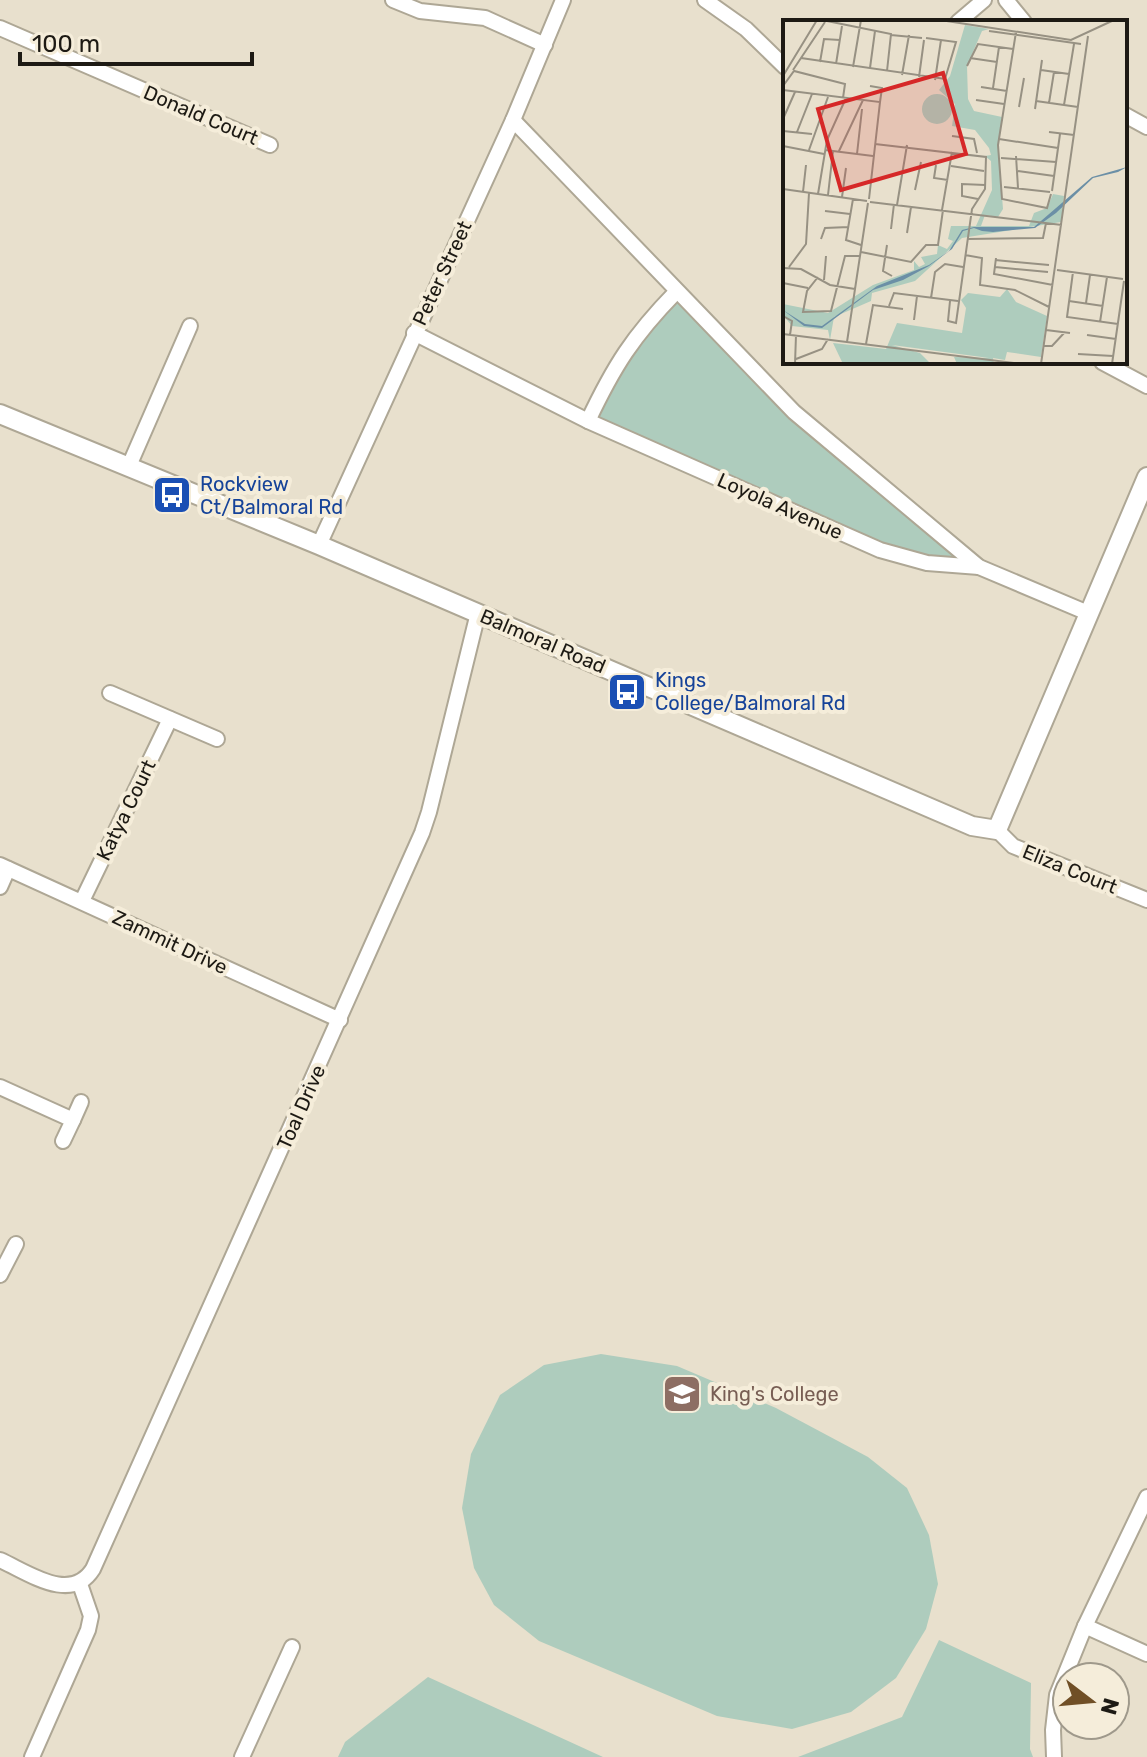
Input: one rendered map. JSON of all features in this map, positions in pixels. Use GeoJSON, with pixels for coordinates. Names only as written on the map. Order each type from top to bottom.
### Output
{"type":"FeatureCollection","features":[{"type":"Feature","properties":{"kind":"street"},"geometry":{"type":"LineString","coordinates":[[393,0],[420,11],[485,18],[545,45]]}},
{"type":"Feature","properties":{"kind":"street","name":"Peter Street"},"geometry":{"type":"LineString","coordinates":[[319,545],[513,120],[563,0]]}},
{"type":"Feature","properties":{"kind":"street"},"geometry":{"type":"LineString","coordinates":[[705,0],[746,29],[783,65]]}},
{"type":"Feature","properties":{"kind":"street"},"geometry":{"type":"LineString","coordinates":[[960,20],[984,0]]}},
{"type":"Feature","properties":{"kind":"street"},"geometry":{"type":"LineString","coordinates":[[1006,0],[1022,20]]}},
{"type":"Feature","properties":{"kind":"street","name":"Donald Court"},"geometry":{"type":"LineString","coordinates":[[0,28],[270,145]]}},
{"type":"Feature","properties":{"kind":"street"},"geometry":{"type":"LineString","coordinates":[[1127,116],[1147,127]]}},
{"type":"Feature","properties":{"kind":"street","name":"Loyola Avenue"},"geometry":{"type":"LineString","coordinates":[[513,120],[794,412],[979,567],[1088,613]]}},
{"type":"Feature","properties":{"kind":"street"},"geometry":{"type":"LineString","coordinates":[[588,421],[630,343],[676,292]]}},
{"type":"Feature","properties":{"kind":"street"},"geometry":{"type":"LineString","coordinates":[[129,466],[190,326]]}},
{"type":"Feature","properties":{"kind":"street","name":"Loyola Avenue"},"geometry":{"type":"LineString","coordinates":[[414,333],[588,421],[880,550],[927,563],[979,567]]}},
{"type":"Feature","properties":{"kind":"street"},"geometry":{"type":"LineString","coordinates":[[1106,364],[1147,386]]}},
{"type":"Feature","properties":{"kind":"street","name":"Balmoral Road"},"geometry":{"type":"LineString","coordinates":[[0,414],[319,545],[972,826],[997,830]]}},
{"type":"Feature","properties":{"kind":"street"},"geometry":{"type":"LineString","coordinates":[[997,830],[1147,477]]}},
{"type":"Feature","properties":{"kind":"street","name":"Toal Drive"},"geometry":{"type":"LineString","coordinates":[[80,1584],[93,1569],[340,1020],[429,812],[478,613]]}},
{"type":"Feature","properties":{"kind":"street"},"geometry":{"type":"LineString","coordinates":[[110,693],[217,739]]}},
{"type":"Feature","properties":{"kind":"street","name":"Katya Court"},"geometry":{"type":"LineString","coordinates":[[82,901],[170,719]]}},
{"type":"Feature","properties":{"kind":"street","name":"Eliza Court"},"geometry":{"type":"LineString","coordinates":[[997,830],[1013,846],[1147,900]]}},
{"type":"Feature","properties":{"kind":"street"},"geometry":{"type":"LineString","coordinates":[[0,887],[4,867]]}},
{"type":"Feature","properties":{"kind":"street","name":"Zammit Drive"},"geometry":{"type":"LineString","coordinates":[[4,867],[340,1020]]}},
{"type":"Feature","properties":{"kind":"street"},"geometry":{"type":"LineString","coordinates":[[0,1087],[73,1120]]}},
{"type":"Feature","properties":{"kind":"street"},"geometry":{"type":"LineString","coordinates":[[63,1141],[81,1102]]}},
{"type":"Feature","properties":{"kind":"street"},"geometry":{"type":"LineString","coordinates":[[0,1275],[16,1244]]}},
{"type":"Feature","properties":{"kind":"street"},"geometry":{"type":"LineString","coordinates":[[1054,1757],[1057,1695],[1085,1626],[1147,1497]]}},
{"type":"Feature","properties":{"kind":"street"},"geometry":{"type":"LineString","coordinates":[[0,1560],[62,1587],[80,1584],[91,1616],[88,1630],[32,1757]]}},
{"type":"Feature","properties":{"kind":"street"},"geometry":{"type":"LineString","coordinates":[[1085,1626],[1147,1654]]}},
{"type":"Feature","properties":{"kind":"street"},"geometry":{"type":"LineString","coordinates":[[242,1757],[292,1647]]}},
{"type":"Feature","properties":{"kind":"green space"},"geometry":{"type":"Polygon","coordinates":[[[676,292],[794,412],[979,567],[927,563],[588,421],[612,372],[676,292]]]}},
{"type":"Feature","properties":{"kind":"green space"},"geometry":{"type":"Polygon","coordinates":[[[601,1354],[677,1366],[776,1408],[868,1457],[907,1488],[929,1535],[938,1584],[926,1629],[896,1678],[851,1712],[792,1729],[717,1716],[539,1641],[494,1605],[474,1568],[462,1508],[471,1454],[500,1395],[544,1365],[601,1354]]]}},
{"type":"Feature","properties":{"kind":"green space"},"geometry":{"type":"Polygon","coordinates":[[[939,1640],[1031,1683],[1030,1749],[1033,1757],[798,1757],[902,1717],[939,1640]]]}},
{"type":"Feature","properties":{"kind":"green space"},"geometry":{"type":"Polygon","coordinates":[[[428,1677],[603,1757],[338,1757],[345,1742],[428,1677]]]}},
{"type":"Feature","properties":{"kind":"place","name":"Rockview Ct/Balmoral Rd"},"geometry":{"type":"Point","coordinates":[172,495]}},
{"type":"Feature","properties":{"kind":"place","name":"Kings College/Balmoral Rd"},"geometry":{"type":"Point","coordinates":[627,692]}},
{"type":"Feature","properties":{"kind":"place","name":"King's College"},"geometry":{"type":"Point","coordinates":[682,1394]}}]}
